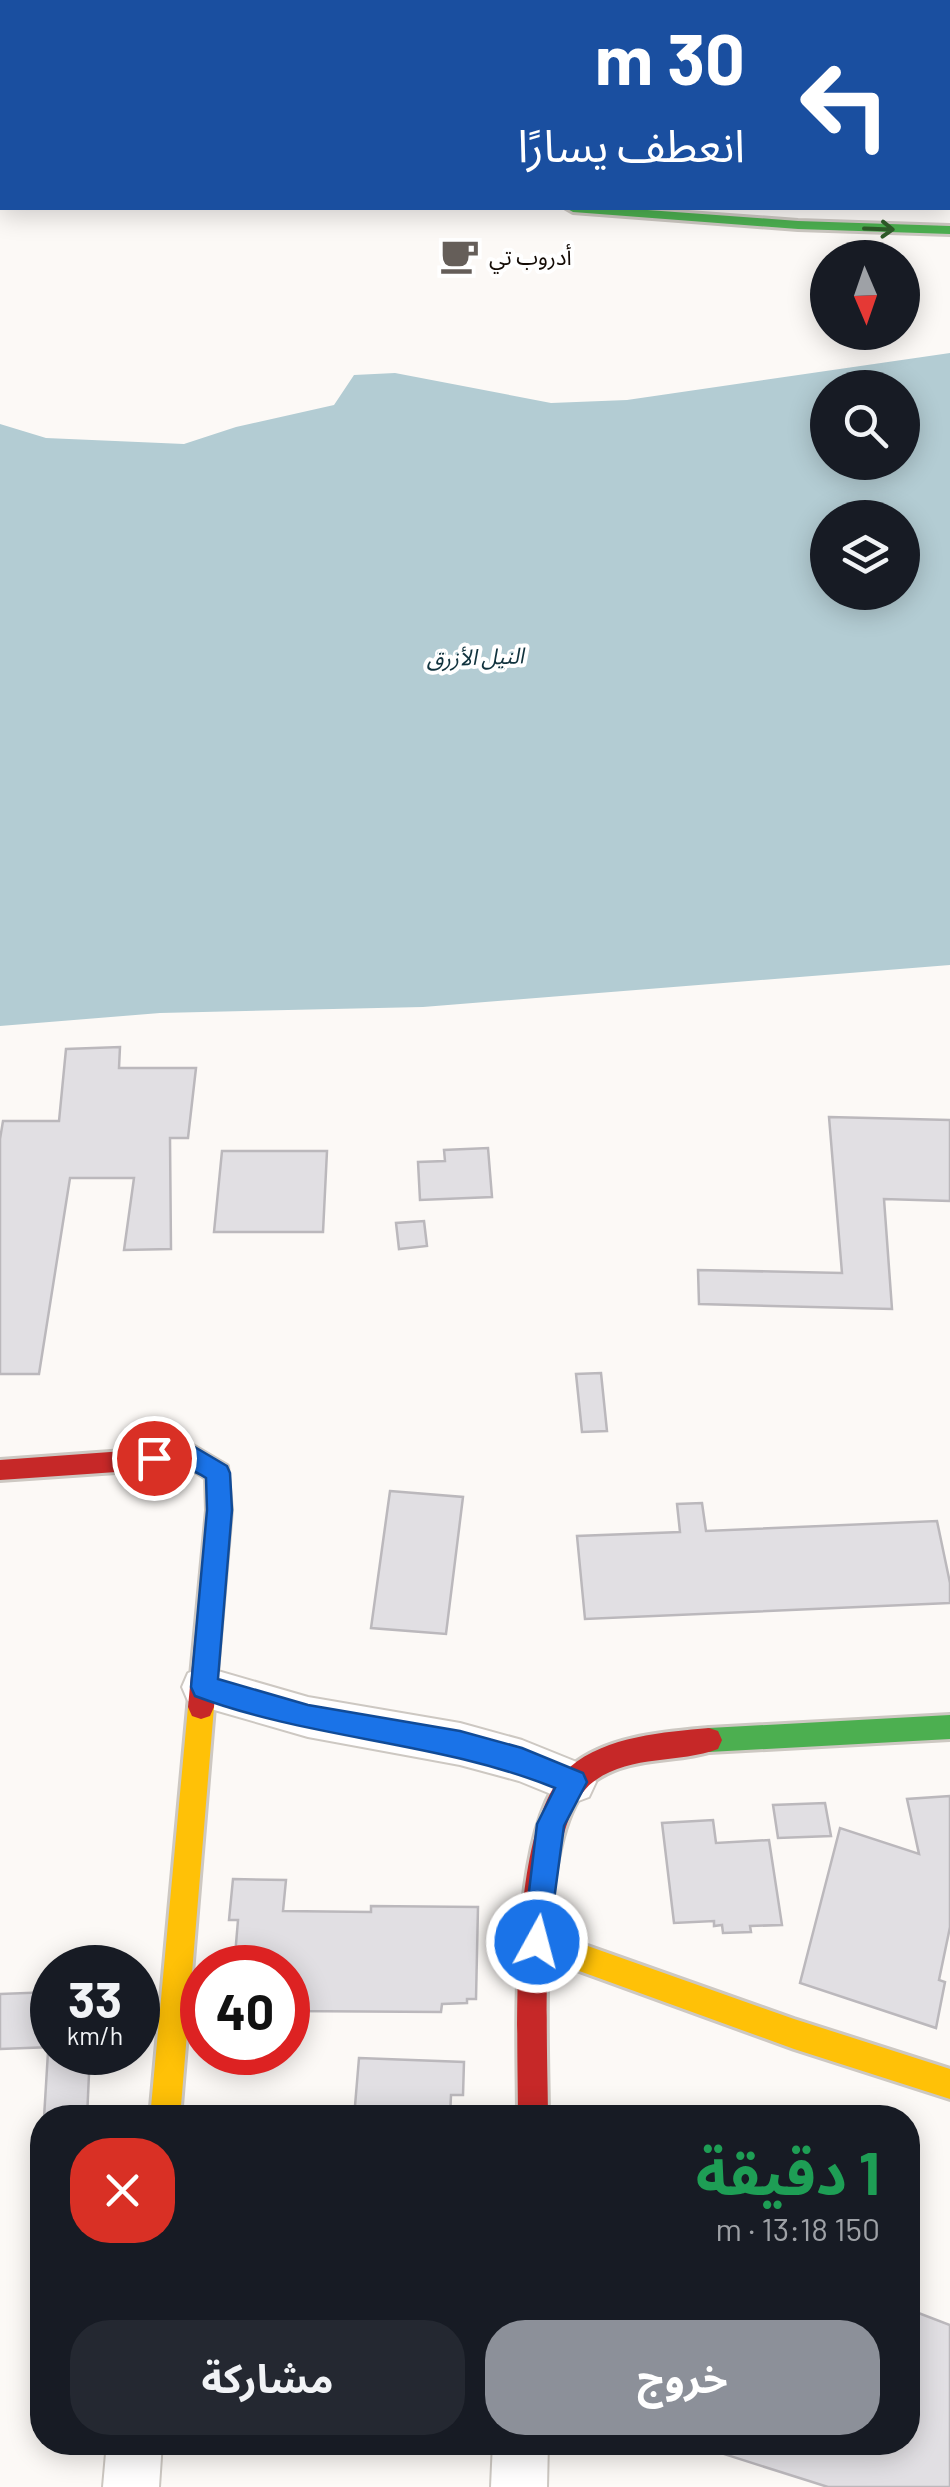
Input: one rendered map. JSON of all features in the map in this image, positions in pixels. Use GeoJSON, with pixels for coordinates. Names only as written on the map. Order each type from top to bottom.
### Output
{"type":"FeatureCollection","features":[{"type":"Feature","properties":{"kind":"street"},"geometry":{"type":"LineString","coordinates":[[599,210],[798,225],[950,230]]}},
{"type":"Feature","properties":{"kind":"street"},"geometry":{"type":"LineString","coordinates":[[909,210],[950,211]]}},
{"type":"Feature","properties":{"kind":"street"},"geometry":{"type":"LineString","coordinates":[[0,1470],[193,1456],[218,1473],[220,1510],[166,2105]]}},
{"type":"Feature","properties":{"kind":"street"},"geometry":{"type":"LineString","coordinates":[[204,1687],[308,1717],[460,1744],[522,1761],[573,1782]]}},
{"type":"Feature","properties":{"kind":"street"},"geometry":{"type":"LineString","coordinates":[[532,2105],[537,1942],[551,1824],[573,1782],[594,1765],[628,1752],[705,1740],[950,1727]]}},
{"type":"Feature","properties":{"kind":"street"},"geometry":{"type":"LineString","coordinates":[[537,1942],[794,2034],[950,2084]]}},
{"type":"Feature","properties":{"kind":"street"},"geometry":{"type":"LineString","coordinates":[[131,2487],[134,2455]]}},
{"type":"Feature","properties":{"kind":"street"},"geometry":{"type":"LineString","coordinates":[[519,2487],[520,2455]]}},
{"type":"Feature","properties":{"kind":"water","name":"النيل الأزرق"},"geometry":{"type":"Polygon","coordinates":[[[950,353],[950,965],[423,1007],[160,1013],[0,1026],[0,424],[46,438],[184,444],[236,427],[334,405],[354,375],[395,373],[551,403],[627,400],[810,373],[810,480],[920,480],[920,370],[833,370],[950,353]]]}},
{"type":"Feature","properties":{"kind":"building"},"geometry":{"type":"Polygon","coordinates":[[[120,1047],[119,1068],[196,1068],[188,1138],[170,1138],[171,1249],[124,1250],[134,1178],[70,1178],[39,1374],[0,1374],[3,1121],[59,1121],[66,1049],[120,1047]]]}},
{"type":"Feature","properties":{"kind":"building"},"geometry":{"type":"Polygon","coordinates":[[[829,1117],[950,1120],[950,1201],[884,1199],[892,1309],[699,1304],[698,1270],[842,1273],[829,1117]]]}},
{"type":"Feature","properties":{"kind":"building"},"geometry":{"type":"Polygon","coordinates":[[[488,1148],[492,1197],[420,1200],[418,1162],[445,1161],[444,1150],[488,1148]]]}},
{"type":"Feature","properties":{"kind":"building"},"geometry":{"type":"Polygon","coordinates":[[[222,1151],[327,1151],[323,1232],[214,1232],[222,1151]]]}},
{"type":"Feature","properties":{"kind":"building"},"geometry":{"type":"Polygon","coordinates":[[[424,1221],[427,1246],[399,1249],[396,1223],[424,1221]]]}},
{"type":"Feature","properties":{"kind":"building"},"geometry":{"type":"Polygon","coordinates":[[[601,1373],[607,1431],[582,1432],[576,1374],[601,1373]]]}},
{"type":"Feature","properties":{"kind":"building"},"geometry":{"type":"Polygon","coordinates":[[[390,1491],[463,1497],[446,1634],[371,1628],[390,1491]]]}},
{"type":"Feature","properties":{"kind":"building"},"geometry":{"type":"Polygon","coordinates":[[[702,1503],[706,1531],[937,1521],[950,1583],[950,1603],[585,1619],[577,1536],[680,1532],[677,1504],[702,1503]]]}},
{"type":"Feature","properties":{"kind":"building"},"geometry":{"type":"Polygon","coordinates":[[[950,1796],[950,1927],[939,1980],[945,1982],[936,2028],[800,1983],[840,1828],[919,1854],[907,1799],[950,1796]]]}},
{"type":"Feature","properties":{"kind":"building"},"geometry":{"type":"Polygon","coordinates":[[[825,1803],[831,1836],[778,1838],[773,1805],[825,1803]]]}},
{"type":"Feature","properties":{"kind":"building"},"geometry":{"type":"Polygon","coordinates":[[[713,1820],[716,1843],[769,1840],[782,1925],[750,1926],[751,1932],[723,1933],[722,1925],[714,1926],[714,1921],[674,1923],[662,1823],[713,1820]]]}},
{"type":"Feature","properties":{"kind":"building"},"geometry":{"type":"Polygon","coordinates":[[[233,1879],[286,1880],[283,1911],[371,1912],[371,1906],[478,1907],[476,1999],[442,2004],[441,2012],[310,2011],[310,1945],[236,1945],[238,1920],[229,1920],[233,1879]]]}},
{"type":"Feature","properties":{"kind":"building"},"geometry":{"type":"Polygon","coordinates":[[[30,1993],[30,2048],[0,2049],[0,1994],[30,1993]]]}},
{"type":"Feature","properties":{"kind":"building"},"geometry":{"type":"Polygon","coordinates":[[[359,2058],[464,2062],[463,2095],[451,2095],[451,2105],[355,2105],[359,2058]]]}},
{"type":"Feature","properties":{"kind":"building"},"geometry":{"type":"Polygon","coordinates":[[[47,2075],[89,2075],[88,2105],[45,2105],[47,2075]]]}},
{"type":"Feature","properties":{"kind":"building"},"geometry":{"type":"Polygon","coordinates":[[[920,2314],[950,2325],[950,2487],[828,2487],[727,2455],[920,2455],[920,2314]]]}},
{"type":"Feature","properties":{"kind":"traffic: fast"},"geometry":{"type":"LineString","coordinates":[[599,210],[798,225],[950,230]]}},
{"type":"Feature","properties":{"kind":"traffic: fast"},"geometry":{"type":"LineString","coordinates":[[709,1740],[950,1727]]}},
{"type":"Feature","properties":{"kind":"traffic: slow"},"geometry":{"type":"LineString","coordinates":[[166,2105],[201,1707]]}},
{"type":"Feature","properties":{"kind":"traffic: slow"},"geometry":{"type":"LineString","coordinates":[[537,1942],[794,2034],[950,2084]]}},
{"type":"Feature","properties":{"kind":"traffic: jam"},"geometry":{"type":"LineString","coordinates":[[0,1470],[193,1456],[218,1473],[219,1510],[201,1707]]}},
{"type":"Feature","properties":{"kind":"traffic: jam"},"geometry":{"type":"LineString","coordinates":[[533,2105],[535,1944],[546,1851],[557,1813],[572,1784],[598,1764],[635,1751],[709,1740]]}},
{"type":"Feature","properties":{"kind":"place","name":"أدروب تي"},"geometry":{"type":"Point","coordinates":[459,256]}},
{"type":"Feature","properties":{"kind":"route"},"geometry":{"type":"LineString","coordinates":[[154,1458],[193,1456],[218,1473],[220,1510],[204,1687],[308,1717],[460,1744],[522,1761],[573,1782],[551,1824],[537,1942]]}}]}
